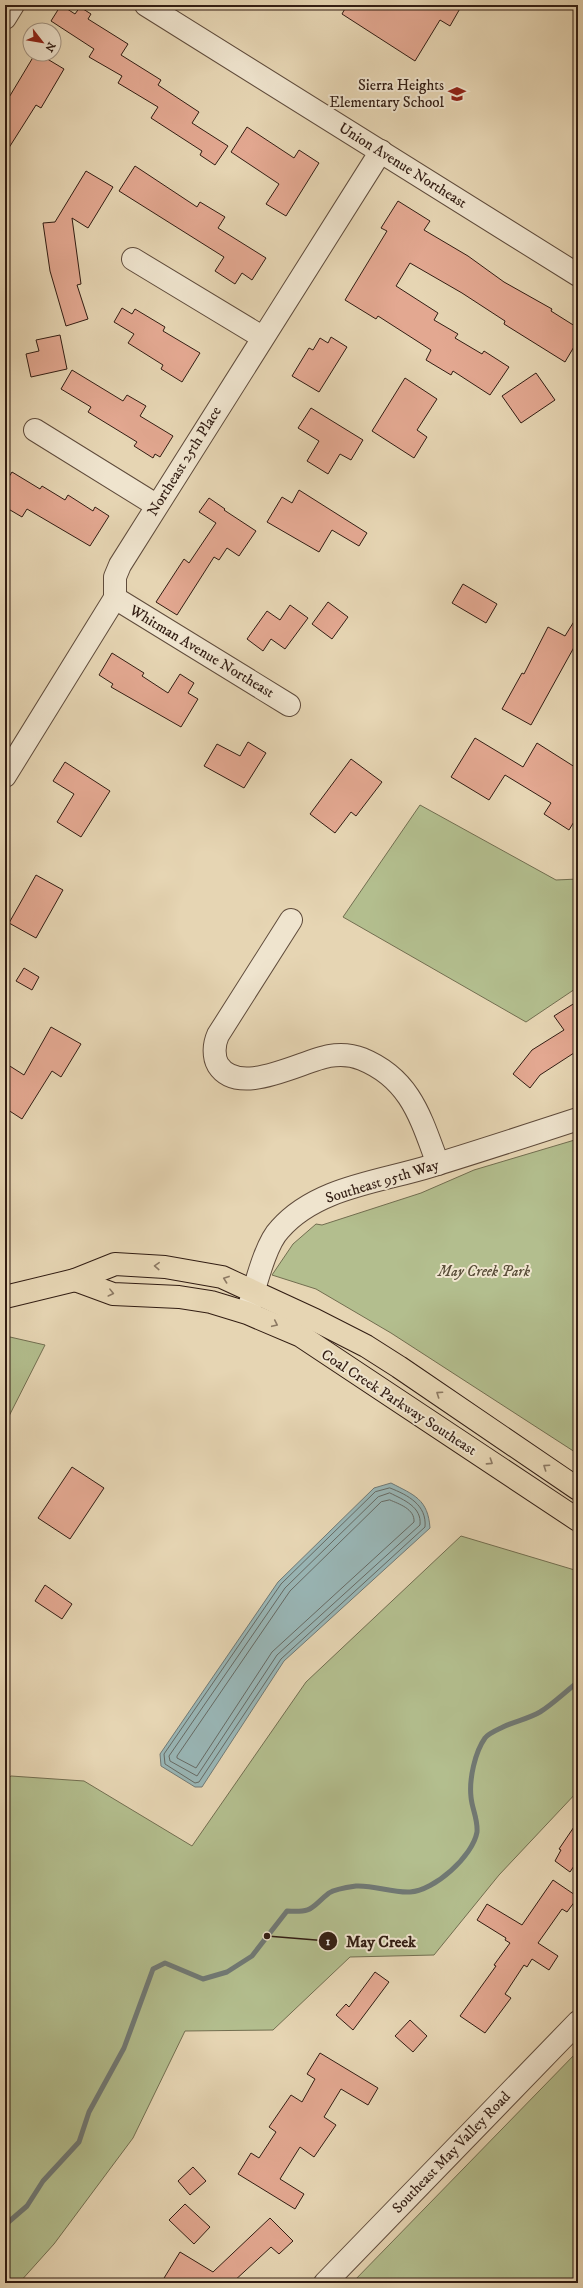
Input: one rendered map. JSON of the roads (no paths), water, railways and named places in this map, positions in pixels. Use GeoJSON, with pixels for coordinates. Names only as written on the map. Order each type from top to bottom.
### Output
{"type":"FeatureCollection","features":[{"type":"Feature","properties":{"kind":"main road","name":"Coal Creek Parkway Southeast"},"geometry":{"type":"LineString","coordinates":[[5,1297],[75,1280],[115,1264],[165,1267],[222,1277],[328,1326],[399,1367],[578,1489]]}},
{"type":"Feature","properties":{"kind":"main road","name":"Coal Creek Parkway Southeast"},"geometry":{"type":"LineString","coordinates":[[75,1280],[113,1294],[179,1297],[212,1302],[247,1313],[301,1336],[578,1520]]}},
{"type":"Feature","properties":{"kind":"street"},"geometry":{"type":"LineString","coordinates":[[5,18],[13,5]]}},
{"type":"Feature","properties":{"kind":"street","name":"Union Avenue Northeast"},"geometry":{"type":"LineString","coordinates":[[146,5],[578,275]]}},
{"type":"Feature","properties":{"kind":"street","name":"Northeast 25th Place"},"geometry":{"type":"LineString","coordinates":[[115,598],[115,577],[120,565],[156,505],[381,151]]}},
{"type":"Feature","properties":{"kind":"street"},"geometry":{"type":"LineString","coordinates":[[134,259],[262,337]]}},
{"type":"Feature","properties":{"kind":"street"},"geometry":{"type":"LineString","coordinates":[[35,430],[156,505]]}},
{"type":"Feature","properties":{"kind":"street"},"geometry":{"type":"LineString","coordinates":[[5,776],[115,598]]}},
{"type":"Feature","properties":{"kind":"street","name":"Whitman Avenue Northeast"},"geometry":{"type":"LineString","coordinates":[[115,598],[290,705]]}},
{"type":"Feature","properties":{"kind":"street"},"geometry":{"type":"LineString","coordinates":[[291,920],[218,1035],[214,1044],[216,1061],[228,1074],[249,1078],[261,1077],[328,1056],[350,1055],[363,1059],[394,1078],[412,1100],[438,1164]]}},
{"type":"Feature","properties":{"kind":"street","name":"Southeast 95th Way"},"geometry":{"type":"LineString","coordinates":[[247,1313],[272,1240],[288,1220],[307,1205],[331,1194],[438,1164],[578,1119]]}},
{"type":"Feature","properties":{"kind":"street","name":"Southeast May Valley Road"},"geometry":{"type":"LineString","coordinates":[[325,2283],[578,2022]]}},
{"type":"Feature","properties":{"kind":"water"},"geometry":{"type":"Polygon","coordinates":[[[391,1483],[407,1491],[423,1504],[429,1518],[430,1528],[284,1661],[202,1787],[195,1787],[161,1766],[160,1754],[278,1582],[374,1488],[391,1483]]]}},
{"type":"Feature","properties":{"kind":"waterway"},"geometry":{"type":"LineString","coordinates":[[5,2225],[27,2206],[43,2181],[79,2142],[89,2112],[124,2048],[153,1969],[165,1963],[203,1979],[227,1972],[252,1956],[287,1911],[307,1910],[335,1890],[363,1886],[410,1892],[430,1886],[441,1879],[451,1871],[468,1851],[477,1832],[477,1823],[472,1806],[471,1782],[478,1751],[485,1738],[503,1727],[540,1712],[578,1682]]}},
{"type":"Feature","properties":{"kind":"place","name":"Sierra Heights Elementary School"},"geometry":{"type":"Point","coordinates":[457,94]}},
{"type":"Feature","properties":{"kind":"place","name":"May Creek"},"geometry":{"type":"Point","coordinates":[267,1936]}},
{"type":"Feature","properties":{"kind":"park label","name":"May Creek Park"},"geometry":{"type":"Point","coordinates":[484,1271]}}]}
